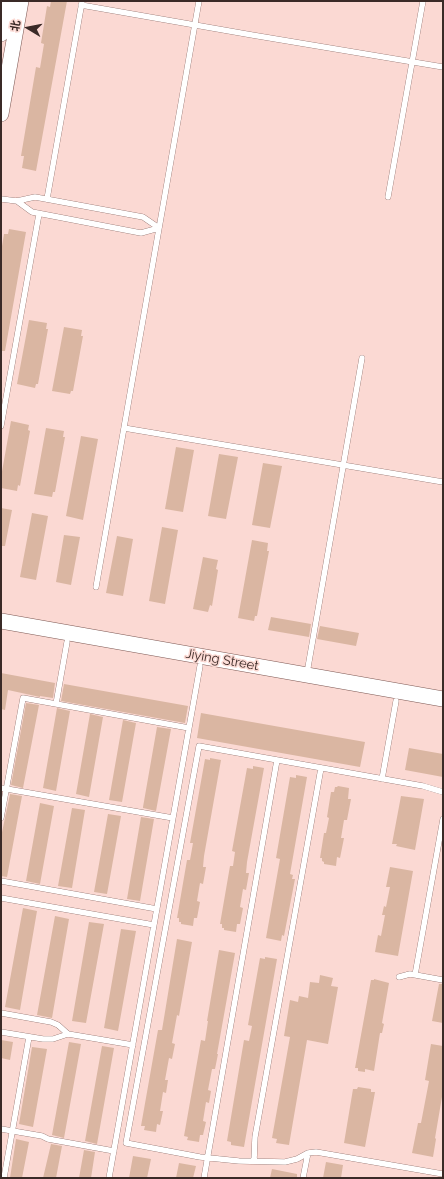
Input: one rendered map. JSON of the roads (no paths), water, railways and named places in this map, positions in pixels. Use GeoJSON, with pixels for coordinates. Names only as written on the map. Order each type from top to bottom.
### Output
{"type":"FeatureCollection","features":[{"type":"Feature","properties":{"kind":"main road"},"geometry":{"type":"LineString","coordinates":[[1,34],[7,1]]}},
{"type":"Feature","properties":{"kind":"main road"},"geometry":{"type":"LineString","coordinates":[[1,114],[21,1]]}},
{"type":"Feature","properties":{"kind":"main road","name":"Jiying Street"},"geometry":{"type":"LineString","coordinates":[[1,621],[443,699]]}},
{"type":"Feature","properties":{"kind":"main road","name":"Jiying Street"},"geometry":{"type":"LineString","coordinates":[[1,630],[443,709]]}},
{"type":"Feature","properties":{"kind":"lane"},"geometry":{"type":"LineString","coordinates":[[96,587],[199,1]]}},
{"type":"Feature","properties":{"kind":"lane"},"geometry":{"type":"LineString","coordinates":[[388,197],[424,1]]}},
{"type":"Feature","properties":{"kind":"lane"},"geometry":{"type":"LineString","coordinates":[[47,199],[82,3],[195,25],[443,67]]}},
{"type":"Feature","properties":{"kind":"lane"},"geometry":{"type":"LineString","coordinates":[[1,199],[17,201],[35,197],[47,199],[144,217],[159,228]]}},
{"type":"Feature","properties":{"kind":"lane"},"geometry":{"type":"LineString","coordinates":[[17,201],[32,212],[40,214],[141,233],[159,228]]}},
{"type":"Feature","properties":{"kind":"lane"},"geometry":{"type":"LineString","coordinates":[[1,426],[40,214]]}},
{"type":"Feature","properties":{"kind":"lane"},"geometry":{"type":"LineString","coordinates":[[306,675],[362,358]]}},
{"type":"Feature","properties":{"kind":"lane"},"geometry":{"type":"LineString","coordinates":[[124,428],[443,482]]}},
{"type":"Feature","properties":{"kind":"lane"},"geometry":{"type":"LineString","coordinates":[[56,704],[67,642]]}},
{"type":"Feature","properties":{"kind":"lane"},"geometry":{"type":"LineString","coordinates":[[109,1178],[200,666]]}},
{"type":"Feature","properties":{"kind":"lane"},"geometry":{"type":"LineString","coordinates":[[1,818],[4,788],[23,698],[189,728]]}},
{"type":"Feature","properties":{"kind":"lane"},"geometry":{"type":"LineString","coordinates":[[382,780],[396,700]]}},
{"type":"Feature","properties":{"kind":"lane"},"geometry":{"type":"LineString","coordinates":[[443,792],[423,786],[382,780],[199,746],[126,1143],[207,1158],[254,1161],[285,1162],[297,1159],[308,1153],[316,1152],[443,1174]]}},
{"type":"Feature","properties":{"kind":"lane"},"geometry":{"type":"LineString","coordinates":[[204,1178],[277,760]]}},
{"type":"Feature","properties":{"kind":"lane"},"geometry":{"type":"LineString","coordinates":[[254,1161],[254,1137],[321,768]]}},
{"type":"Feature","properties":{"kind":"lane"},"geometry":{"type":"LineString","coordinates":[[4,788],[173,818]]}},
{"type":"Feature","properties":{"kind":"lane"},"geometry":{"type":"LineString","coordinates":[[416,975],[443,818]]}},
{"type":"Feature","properties":{"kind":"lane"},"geometry":{"type":"LineString","coordinates":[[1,881],[157,909]]}},
{"type":"Feature","properties":{"kind":"lane"},"geometry":{"type":"LineString","coordinates":[[1,898],[154,925]]}},
{"type":"Feature","properties":{"kind":"lane"},"geometry":{"type":"LineString","coordinates":[[399,977],[410,974],[443,980]]}},
{"type":"Feature","properties":{"kind":"lane"},"geometry":{"type":"LineString","coordinates":[[1,1014],[51,1022],[58,1025],[68,1034]]}},
{"type":"Feature","properties":{"kind":"lane"},"geometry":{"type":"LineString","coordinates":[[1,1032],[43,1039],[53,1039],[68,1034],[133,1045]]}},
{"type":"Feature","properties":{"kind":"lane"},"geometry":{"type":"LineString","coordinates":[[4,1178],[29,1037]]}},
{"type":"Feature","properties":{"kind":"lane"},"geometry":{"type":"LineString","coordinates":[[1,1129],[114,1151]]}},
{"type":"Feature","properties":{"kind":"lane"},"geometry":{"type":"LineString","coordinates":[[303,1178],[308,1153]]}}]}
